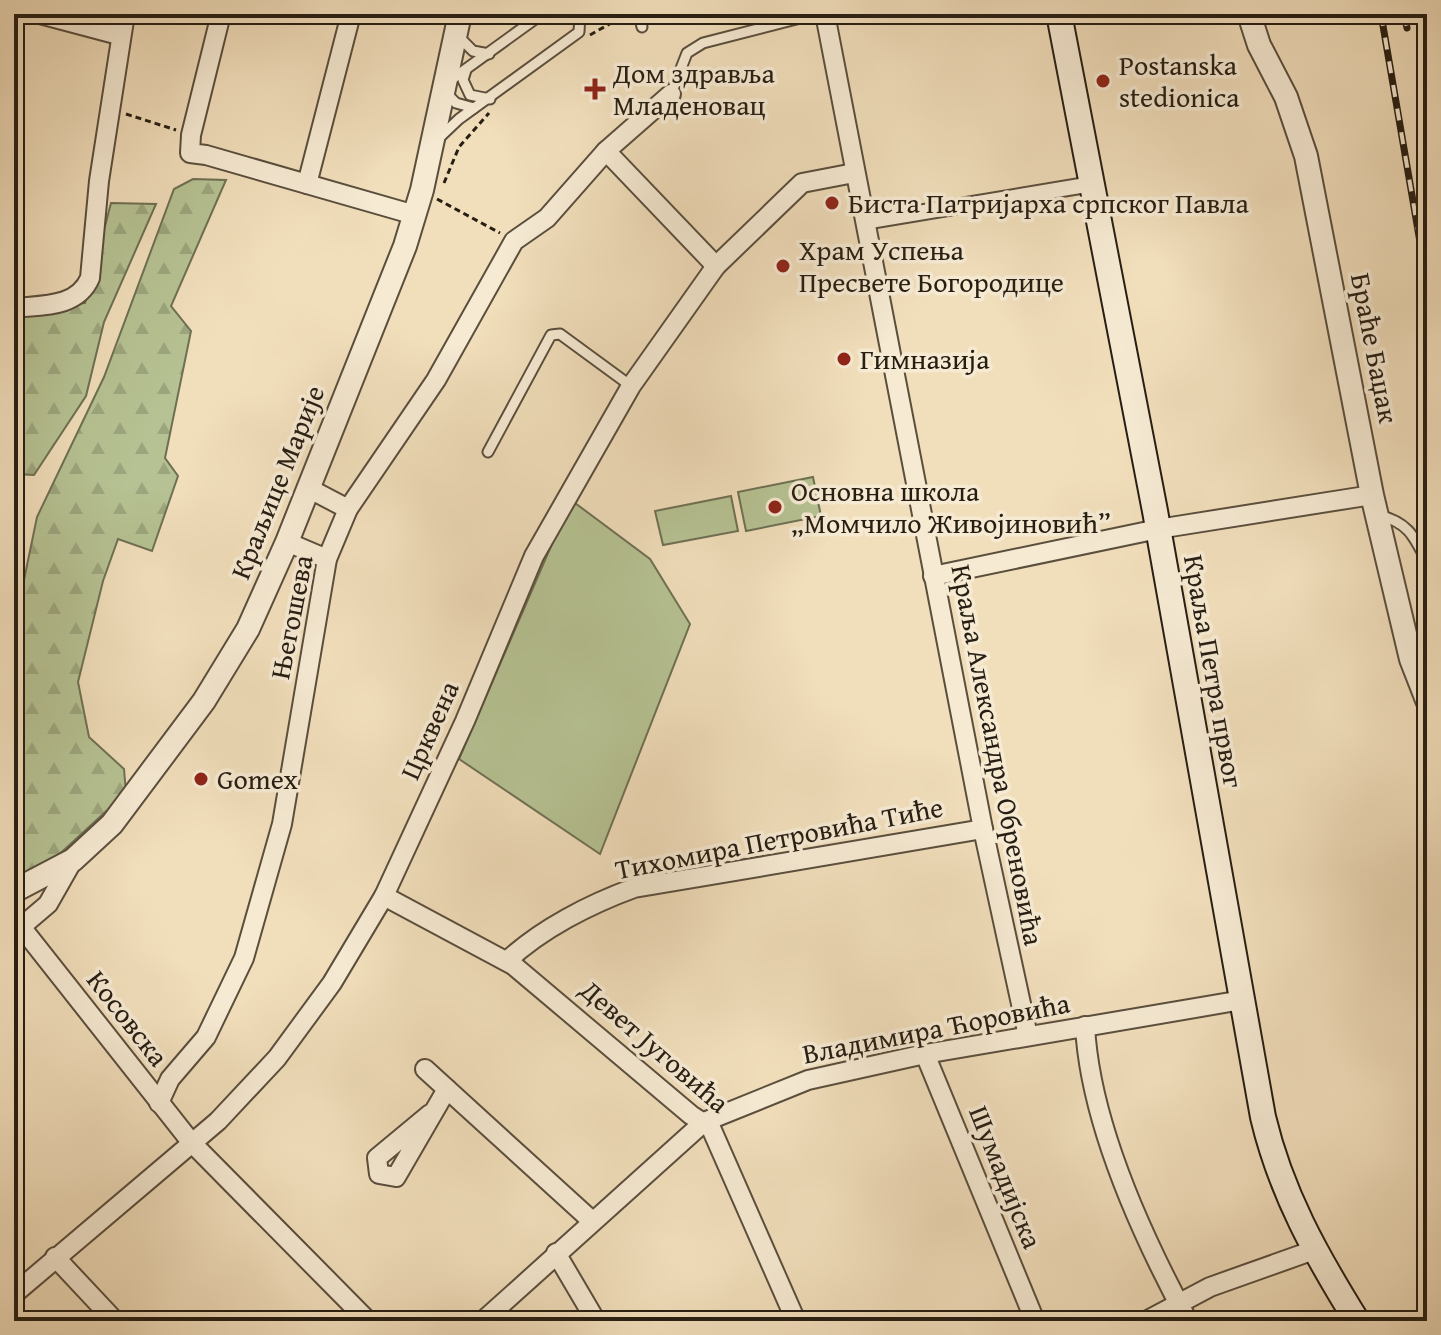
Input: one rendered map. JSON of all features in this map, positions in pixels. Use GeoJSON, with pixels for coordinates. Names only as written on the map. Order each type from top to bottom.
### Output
{"type":"FeatureCollection","features":[{"type":"Feature","properties":{"kind":"main road","name":"Краља Петра првог"},"geometry":{"type":"LineString","coordinates":[[1059,14],[1158,529],[1272,1156],[1314,1250],[1357,1321]]}},
{"type":"Feature","properties":{"kind":"street"},"geometry":{"type":"LineString","coordinates":[[40,14],[119,35]]}},
{"type":"Feature","properties":{"kind":"street"},"geometry":{"type":"LineString","coordinates":[[14,308],[73,299],[85,290],[90,278],[119,35],[125,14]]}},
{"type":"Feature","properties":{"kind":"street"},"geometry":{"type":"LineString","coordinates":[[221,14],[191,144],[307,184],[424,212]]}},
{"type":"Feature","properties":{"kind":"street"},"geometry":{"type":"LineString","coordinates":[[307,184],[351,14]]}},
{"type":"Feature","properties":{"kind":"street","name":"Краља Александра Обреновића"},"geometry":{"type":"LineString","coordinates":[[825,14],[983,829],[1028,1036]]}},
{"type":"Feature","properties":{"kind":"street","name":"Браће Баџак"},"geometry":{"type":"LineString","coordinates":[[1249,14],[1259,45],[1286,97],[1306,156],[1374,505],[1411,659],[1427,700]]}},
{"type":"Feature","properties":{"kind":"street","name":"Краљице Марије"},"geometry":{"type":"LineString","coordinates":[[14,891],[73,860],[121,814],[219,679],[248,629],[424,212],[430,153],[458,22]]}},
{"type":"Feature","properties":{"kind":"street","name":"Његошева"},"geometry":{"type":"LineString","coordinates":[[159,1103],[170,1079],[206,1037],[244,958],[282,824],[327,559],[348,509],[436,380],[514,241],[547,218],[606,151],[671,94]]}},
{"type":"Feature","properties":{"kind":"street"},"geometry":{"type":"LineString","coordinates":[[606,151],[716,266]]}},
{"type":"Feature","properties":{"kind":"street","name":"Црквена"},"geometry":{"type":"LineString","coordinates":[[14,1294],[218,1121],[277,1058],[332,983],[384,896],[465,721],[534,556],[631,386],[716,266],[802,183],[854,173]]}},
{"type":"Feature","properties":{"kind":"street"},"geometry":{"type":"LineString","coordinates":[[864,222],[1092,184]]}},
{"type":"Feature","properties":{"kind":"street"},"geometry":{"type":"LineString","coordinates":[[308,488],[348,509]]}},
{"type":"Feature","properties":{"kind":"street"},"geometry":{"type":"LineString","coordinates":[[933,576],[1158,529],[1374,505]]}},
{"type":"Feature","properties":{"kind":"street"},"geometry":{"type":"LineString","coordinates":[[287,542],[327,559]]}},
{"type":"Feature","properties":{"kind":"street","name":"Тихомира Петровића Тиће"},"geometry":{"type":"LineString","coordinates":[[507,961],[547,931],[610,897],[634,888],[983,829]]}},
{"type":"Feature","properties":{"kind":"street"},"geometry":{"type":"LineString","coordinates":[[18,931],[58,891],[73,860]]}},
{"type":"Feature","properties":{"kind":"street","name":"Девет Југовића"},"geometry":{"type":"LineString","coordinates":[[384,896],[507,961],[716,1134],[796,1321]]}},
{"type":"Feature","properties":{"kind":"street","name":"Косовска"},"geometry":{"type":"LineString","coordinates":[[18,931],[191,1142],[368,1321]]}},
{"type":"Feature","properties":{"kind":"street","name":"Владимира Ћоровића"},"geometry":{"type":"LineString","coordinates":[[483,1321],[704,1122],[808,1080],[925,1054],[1242,1000]]}},
{"type":"Feature","properties":{"kind":"street"},"geometry":{"type":"LineString","coordinates":[[1085,1026],[1087,1059],[1107,1141],[1188,1321]]}},
{"type":"Feature","properties":{"kind":"street","name":"Шумадијска"},"geometry":{"type":"LineString","coordinates":[[925,1054],[1035,1321]]}},
{"type":"Feature","properties":{"kind":"street"},"geometry":{"type":"LineString","coordinates":[[425,1069],[592,1221]]}},
{"type":"Feature","properties":{"kind":"street"},"geometry":{"type":"LineString","coordinates":[[430,1114],[447,1089]]}},
{"type":"Feature","properties":{"kind":"street"},"geometry":{"type":"LineString","coordinates":[[1146,1321],[1178,1302],[1230,1279],[1314,1250]]}},
{"type":"Feature","properties":{"kind":"street"},"geometry":{"type":"LineString","coordinates":[[556,1253],[596,1321]]}},
{"type":"Feature","properties":{"kind":"street"},"geometry":{"type":"LineString","coordinates":[[55,1257],[115,1321]]}},
{"type":"Feature","properties":{"kind":"lane"},"geometry":{"type":"LineString","coordinates":[[474,108],[456,103],[444,87],[542,14]]}},
{"type":"Feature","properties":{"kind":"lane"},"geometry":{"type":"LineString","coordinates":[[430,153],[450,126],[474,108],[492,104],[579,32],[580,14]]}},
{"type":"Feature","properties":{"kind":"lane"},"geometry":{"type":"LineString","coordinates":[[639,14],[642,27]]}},
{"type":"Feature","properties":{"kind":"lane"},"geometry":{"type":"LineString","coordinates":[[671,94],[687,53],[703,43],[816,14]]}},
{"type":"Feature","properties":{"kind":"lane"},"geometry":{"type":"LineString","coordinates":[[458,22],[465,45],[489,54]]}},
{"type":"Feature","properties":{"kind":"lane"},"geometry":{"type":"LineString","coordinates":[[466,70],[463,80],[470,95],[492,104]]}},
{"type":"Feature","properties":{"kind":"lane"},"geometry":{"type":"LineString","coordinates":[[14,211],[17,184]]}},
{"type":"Feature","properties":{"kind":"lane"},"geometry":{"type":"LineString","coordinates":[[488,452],[551,335],[560,334],[631,386]]}},
{"type":"Feature","properties":{"kind":"lane"},"geometry":{"type":"LineString","coordinates":[[1374,505],[1399,520],[1427,562]]}},
{"type":"Feature","properties":{"kind":"path"},"geometry":{"type":"LineString","coordinates":[[583,41],[627,14]]}},
{"type":"Feature","properties":{"kind":"path"},"geometry":{"type":"LineString","coordinates":[[442,186],[459,147],[492,104]]}},
{"type":"Feature","properties":{"kind":"path"},"geometry":{"type":"LineString","coordinates":[[110,109],[191,144]]}},
{"type":"Feature","properties":{"kind":"path"},"geometry":{"type":"LineString","coordinates":[[424,212],[437,199],[514,241]]}},
{"type":"Feature","properties":{"kind":"path"},"geometry":{"type":"LineString","coordinates":[[14,509],[24,510]]}},
{"type":"Feature","properties":{"kind":"green space"},"geometry":{"type":"Polygon","coordinates":[[[193,179],[226,180],[171,306],[191,331],[165,458],[178,476],[152,551],[118,539],[103,581],[78,682],[89,737],[124,769],[126,793],[40,872],[14,880],[14,628],[37,517],[104,377],[174,189],[193,179]]]}},
{"type":"Feature","properties":{"kind":"green space"},"geometry":{"type":"Polygon","coordinates":[[[111,203],[156,204],[104,322],[86,396],[34,475],[14,474],[14,308],[85,303],[111,203]]]}},
{"type":"Feature","properties":{"kind":"green space"},"geometry":{"type":"Polygon","coordinates":[[[813,477],[821,516],[746,531],[738,492],[813,477]]]}},
{"type":"Feature","properties":{"kind":"green space"},"geometry":{"type":"Polygon","coordinates":[[[731,496],[738,531],[663,545],[655,511],[731,496]]]}},
{"type":"Feature","properties":{"kind":"green space"},"geometry":{"type":"Polygon","coordinates":[[[571,500],[650,559],[690,624],[600,854],[459,759],[571,500]]]}},
{"type":"Feature","properties":{"kind":"railway"},"geometry":{"type":"LineString","coordinates":[[1381,14],[1427,283]]}},
{"type":"Feature","properties":{"kind":"railway"},"geometry":{"type":"LineString","coordinates":[[1404,14],[1407,28]]}},
{"type":"Feature","properties":{"kind":"place","name":"Postanska stedionica"},"geometry":{"type":"Point","coordinates":[1103,81]}},
{"type":"Feature","properties":{"kind":"place","name":"Дом здравља Младеновац"},"geometry":{"type":"Point","coordinates":[595,89]}},
{"type":"Feature","properties":{"kind":"place","name":"Биста Патријарха српског Павла"},"geometry":{"type":"Point","coordinates":[832,203]}},
{"type":"Feature","properties":{"kind":"place","name":"Храм Успења Пресвете Богородице"},"geometry":{"type":"Point","coordinates":[783,266]}},
{"type":"Feature","properties":{"kind":"place","name":"Гимназија"},"geometry":{"type":"Point","coordinates":[844,359]}},
{"type":"Feature","properties":{"kind":"place","name":"Основна школа „Момчило Живојиновић”"},"geometry":{"type":"Point","coordinates":[775,507]}},
{"type":"Feature","properties":{"kind":"place","name":"Gomex"},"geometry":{"type":"Point","coordinates":[201,779]}}]}
